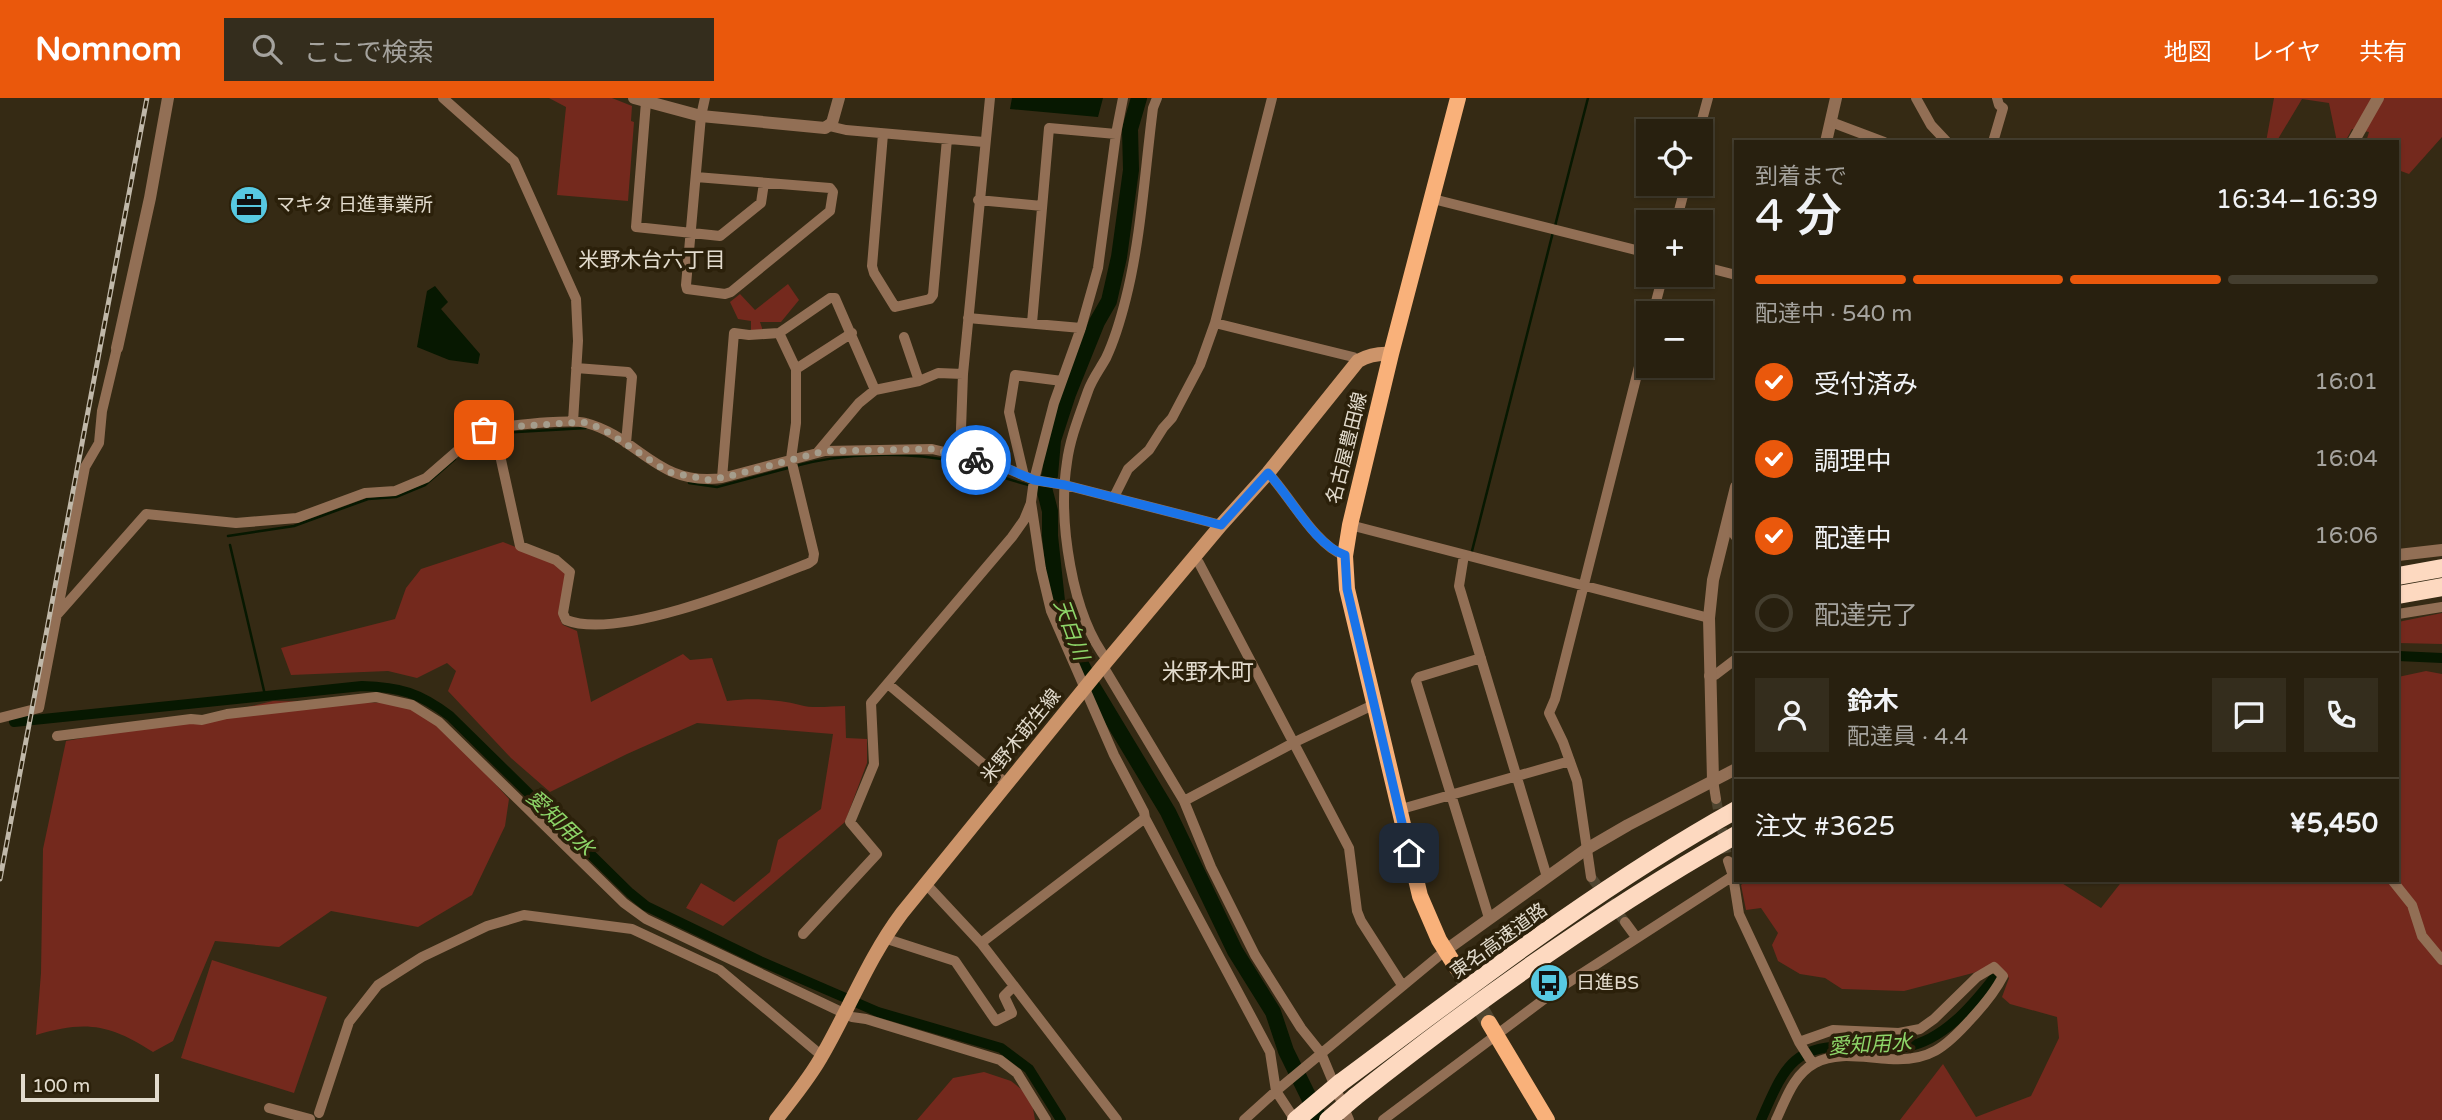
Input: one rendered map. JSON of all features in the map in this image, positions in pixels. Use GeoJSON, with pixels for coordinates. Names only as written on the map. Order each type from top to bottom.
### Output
{"type":"FeatureCollection","features":[{"type":"Feature","properties":{"kind":"highway"},"geometry":{"type":"LineString","coordinates":[[2399,576],[2442,568]]}},
{"type":"Feature","properties":{"kind":"highway"},"geometry":{"type":"LineString","coordinates":[[2399,595],[2442,587]]}},
{"type":"Feature","properties":{"kind":"highway","name":"東名高速道路"},"geometry":{"type":"LineString","coordinates":[[1295,1120],[1340,1083],[1569,916],[1671,848],[1734,811]]}},
{"type":"Feature","properties":{"kind":"highway","name":"東名高速道路"},"geometry":{"type":"LineString","coordinates":[[1328,1120],[1509,980],[1659,880],[1734,836]]}},
{"type":"Feature","properties":{"kind":"main road","name":"名古屋豊田線"},"geometry":{"type":"LineString","coordinates":[[1456,967],[1439,940],[1420,896],[1347,589],[1345,555],[1391,354],[1458,98]]}},
{"type":"Feature","properties":{"kind":"main road"},"geometry":{"type":"LineString","coordinates":[[1358,361],[1380,353],[1391,354]]}},
{"type":"Feature","properties":{"kind":"main road","name":"米野木莇生線"},"geometry":{"type":"LineString","coordinates":[[776,1120],[822,1056],[884,937],[1085,688],[1268,473],[1358,361]]}},
{"type":"Feature","properties":{"kind":"main road"},"geometry":{"type":"LineString","coordinates":[[1493,1029],[1547,1120]]}},
{"type":"Feature","properties":{"kind":"street"},"geometry":{"type":"LineString","coordinates":[[0,718],[39,708],[85,467],[99,443],[102,411],[150,198],[168,98]]}},
{"type":"Feature","properties":{"kind":"street"},"geometry":{"type":"LineString","coordinates":[[443,98],[514,160],[576,299],[578,341],[573,422]]}},
{"type":"Feature","properties":{"kind":"street"},"geometry":{"type":"LineString","coordinates":[[696,177],[830,188],[833,192],[831,209],[731,292],[725,294],[687,289],[691,234],[701,116],[705,98]]}},
{"type":"Feature","properties":{"kind":"street"},"geometry":{"type":"LineString","coordinates":[[829,126],[839,98]]}},
{"type":"Feature","properties":{"kind":"street"},"geometry":{"type":"LineString","coordinates":[[960,456],[963,374],[990,98]]}},
{"type":"Feature","properties":{"kind":"street"},"geometry":{"type":"LineString","coordinates":[[803,933],[877,854],[850,822],[874,764],[872,703],[1012,537],[1024,520],[1031,502],[1034,480],[1062,381],[1098,268],[1123,98]]}},
{"type":"Feature","properties":{"kind":"street"},"geometry":{"type":"LineString","coordinates":[[1157,98],[1153,108],[1133,266],[1126,297],[1112,343],[1089,387],[1067,458],[1065,485],[1069,562],[1086,623],[1104,665],[1184,801],[1211,867],[1255,955],[1301,1028],[1321,1053],[1349,1120]]}},
{"type":"Feature","properties":{"kind":"street"},"geometry":{"type":"LineString","coordinates":[[1114,497],[1128,469],[1149,450],[1172,418],[1200,365],[1215,323],[1272,98]]}},
{"type":"Feature","properties":{"kind":"street"},"geometry":{"type":"LineString","coordinates":[[1702,119],[1708,98]]}},
{"type":"Feature","properties":{"kind":"street"},"geometry":{"type":"LineString","coordinates":[[1826,140],[1836,98]]}},
{"type":"Feature","properties":{"kind":"street"},"geometry":{"type":"LineString","coordinates":[[1916,98],[1931,125],[1945,140]]}},
{"type":"Feature","properties":{"kind":"street"},"geometry":{"type":"LineString","coordinates":[[1994,140],[2003,108],[1998,105],[1997,98]]}},
{"type":"Feature","properties":{"kind":"street"},"geometry":{"type":"LineString","coordinates":[[2354,140],[2378,98]]}},
{"type":"Feature","properties":{"kind":"street"},"geometry":{"type":"LineString","coordinates":[[764,183],[761,203],[723,234],[716,236],[639,229],[635,225],[640,100],[701,116],[984,142]]}},
{"type":"Feature","properties":{"kind":"street"},"geometry":{"type":"LineString","coordinates":[[1831,122],[1879,140]]}},
{"type":"Feature","properties":{"kind":"street"},"geometry":{"type":"LineString","coordinates":[[1032,323],[1049,128],[1116,134]]}},
{"type":"Feature","properties":{"kind":"street"},"geometry":{"type":"LineString","coordinates":[[883,134],[872,266],[892,303],[899,307],[930,299],[933,295],[947,139]]}},
{"type":"Feature","properties":{"kind":"street"},"geometry":{"type":"LineString","coordinates":[[978,200],[1042,206]]}},
{"type":"Feature","properties":{"kind":"street"},"geometry":{"type":"LineString","coordinates":[[1433,200],[1636,250]]}},
{"type":"Feature","properties":{"kind":"street"},"geometry":{"type":"LineString","coordinates":[[1713,269],[1734,274]]}},
{"type":"Feature","properties":{"kind":"street"},"geometry":{"type":"LineString","coordinates":[[722,478],[734,333],[779,333],[830,298],[835,298],[875,390]]}},
{"type":"Feature","properties":{"kind":"street"},"geometry":{"type":"LineString","coordinates":[[968,318],[1081,328]]}},
{"type":"Feature","properties":{"kind":"street"},"geometry":{"type":"LineString","coordinates":[[1215,323],[1353,357],[1358,361]]}},
{"type":"Feature","properties":{"kind":"street"},"geometry":{"type":"LineString","coordinates":[[494,428],[520,545],[556,560],[570,572],[564,618],[570,622],[595,625],[652,616],[739,591],[813,560],[814,554],[790,459],[796,423],[796,369],[779,333]]}},
{"type":"Feature","properties":{"kind":"street"},"geometry":{"type":"LineString","coordinates":[[796,369],[852,333]]}},
{"type":"Feature","properties":{"kind":"street"},"geometry":{"type":"LineString","coordinates":[[904,337],[919,381]]}},
{"type":"Feature","properties":{"kind":"street"},"geometry":{"type":"LineString","coordinates":[[576,368],[628,372],[632,377],[626,443]]}},
{"type":"Feature","properties":{"kind":"street"},"geometry":{"type":"LineString","coordinates":[[817,453],[859,403],[875,390],[919,381],[938,373],[963,374]]}},
{"type":"Feature","properties":{"kind":"street"},"geometry":{"type":"LineString","coordinates":[[1024,476],[1009,412],[1015,375],[1062,381]]}},
{"type":"Feature","properties":{"kind":"street"},"geometry":{"type":"LineString","coordinates":[[1591,877],[1577,781],[1549,713],[1555,699],[1636,378]]}},
{"type":"Feature","properties":{"kind":"street"},"geometry":{"type":"LineString","coordinates":[[56,617],[146,514],[236,523],[297,518],[365,493],[394,491],[426,478],[479,432],[494,428],[583,422],[603,429],[668,472],[710,480],[825,451],[932,449],[999,465],[1034,480],[1065,485],[1221,525]]}},
{"type":"Feature","properties":{"kind":"street"},"geometry":{"type":"LineString","coordinates":[[1268,473],[1310,526],[1336,553],[1345,555]]}},
{"type":"Feature","properties":{"kind":"street"},"geometry":{"type":"LineString","coordinates":[[1716,799],[1713,780],[1709,618],[1713,580],[1734,495]]}},
{"type":"Feature","properties":{"kind":"street"},"geometry":{"type":"LineString","coordinates":[[1031,502],[1041,569],[1051,611],[1107,741],[1145,818],[1270,1052],[1280,1088],[1295,1120]]}},
{"type":"Feature","properties":{"kind":"street"},"geometry":{"type":"LineString","coordinates":[[1350,525],[1709,618]]}},
{"type":"Feature","properties":{"kind":"street"},"geometry":{"type":"LineString","coordinates":[[1727,525],[1734,534]]}},
{"type":"Feature","properties":{"kind":"street"},"geometry":{"type":"LineString","coordinates":[[2399,555],[2442,550]]}},
{"type":"Feature","properties":{"kind":"street"},"geometry":{"type":"LineString","coordinates":[[1464,555],[1459,586],[1547,877]]}},
{"type":"Feature","properties":{"kind":"street"},"geometry":{"type":"LineString","coordinates":[[1194,557],[1295,742],[1349,848],[1357,911],[1402,985]]}},
{"type":"Feature","properties":{"kind":"street"},"geometry":{"type":"LineString","coordinates":[[2399,614],[2442,607]]}},
{"type":"Feature","properties":{"kind":"street"},"geometry":{"type":"LineString","coordinates":[[1480,657],[1417,678],[1450,797],[1489,918]]}},
{"type":"Feature","properties":{"kind":"street"},"geometry":{"type":"LineString","coordinates":[[1709,676],[1734,660]]}},
{"type":"Feature","properties":{"kind":"street"},"geometry":{"type":"LineString","coordinates":[[888,684],[1007,784]]}},
{"type":"Feature","properties":{"kind":"street"},"geometry":{"type":"LineString","coordinates":[[57,736],[191,719],[202,720],[227,714],[367,697],[391,698],[412,705],[439,722],[624,903],[646,919],[844,1012],[1000,1060],[1017,1073],[1046,1120]]}},
{"type":"Feature","properties":{"kind":"street"},"geometry":{"type":"LineString","coordinates":[[1184,801],[1295,742],[1373,705]]}},
{"type":"Feature","properties":{"kind":"street"},"geometry":{"type":"LineString","coordinates":[[1398,810],[1570,761]]}},
{"type":"Feature","properties":{"kind":"street"},"geometry":{"type":"LineString","coordinates":[[1244,1120],[1402,985],[1489,918],[1585,850],[1734,770]]}},
{"type":"Feature","properties":{"kind":"street"},"geometry":{"type":"LineString","coordinates":[[981,943],[1145,818]]}},
{"type":"Feature","properties":{"kind":"street"},"geometry":{"type":"LineString","coordinates":[[1728,861],[1734,873]]}},
{"type":"Feature","properties":{"kind":"street"},"geometry":{"type":"LineString","coordinates":[[1383,1120],[1493,1029],[1734,876]]}},
{"type":"Feature","properties":{"kind":"street"},"geometry":{"type":"LineString","coordinates":[[1736,882],[1739,914],[1799,1042],[1813,1064]]}},
{"type":"Feature","properties":{"kind":"street"},"geometry":{"type":"LineString","coordinates":[[2394,882],[2412,905],[2422,936],[2442,960]]}},
{"type":"Feature","properties":{"kind":"street"},"geometry":{"type":"LineString","coordinates":[[926,884],[981,943],[1117,1120]]}},
{"type":"Feature","properties":{"kind":"street"},"geometry":{"type":"LineString","coordinates":[[269,1108],[316,1118],[349,1022],[378,985],[422,957],[487,926],[524,915],[632,929],[720,970],[822,1056]]}},
{"type":"Feature","properties":{"kind":"street"},"geometry":{"type":"LineString","coordinates":[[1625,922],[1636,937]]}},
{"type":"Feature","properties":{"kind":"street"},"geometry":{"type":"LineString","coordinates":[[884,937],[955,961],[996,1021],[1012,1013],[1004,996],[1014,986]]}},
{"type":"Feature","properties":{"kind":"street"},"geometry":{"type":"LineString","coordinates":[[1776,1120],[1795,1080],[1813,1064],[1834,1057],[1904,1059],[1932,1053],[1954,1038],[1995,992],[2003,976],[1994,967],[1977,977],[1927,1025],[1910,1032],[1833,1030],[1799,1042]]}},
{"type":"Feature","properties":{"kind":"shaded area"},"geometry":{"type":"Polygon","coordinates":[[[549,98],[612,98],[632,106],[631,121],[634,122],[628,201],[557,195],[566,107],[549,98]]]}},
{"type":"Feature","properties":{"kind":"shaded area"},"geometry":{"type":"Polygon","coordinates":[[[1012,98],[1103,98],[1098,117],[1010,109],[1012,98]]]}},
{"type":"Feature","properties":{"kind":"shaded area"},"geometry":{"type":"Polygon","coordinates":[[[2274,98],[2442,98],[2442,137],[2409,174],[2399,170],[2399,140],[2367,140],[2369,132],[2352,129],[2346,140],[2337,140],[2329,103],[2302,99],[2278,139],[2266,140],[2274,98]]]}},
{"type":"Feature","properties":{"kind":"shaded area"},"geometry":{"type":"Polygon","coordinates":[[[788,284],[799,300],[781,322],[760,322],[763,331],[751,331],[751,321],[738,319],[730,302],[740,294],[755,310],[788,284]]]}},
{"type":"Feature","properties":{"kind":"shaded area"},"geometry":{"type":"Polygon","coordinates":[[[435,286],[448,302],[441,309],[480,354],[478,364],[449,360],[417,347],[427,291],[435,286]]]}},
{"type":"Feature","properties":{"kind":"shaded area"},"geometry":{"type":"Polygon","coordinates":[[[503,542],[554,562],[569,573],[560,620],[563,625],[577,631],[591,702],[683,654],[690,660],[712,658],[727,701],[764,700],[811,707],[845,706],[846,738],[867,739],[867,763],[845,822],[723,926],[686,908],[701,883],[734,902],[770,872],[778,840],[821,809],[833,734],[697,723],[550,792],[511,758],[448,691],[456,671],[447,663],[417,678],[388,671],[291,675],[281,648],[395,619],[406,588],[421,569],[503,542]]]}},
{"type":"Feature","properties":{"kind":"shaded area"},"geometry":{"type":"Polygon","coordinates":[[[2442,613],[2442,644],[2399,643],[2399,622],[2442,613]]]}},
{"type":"Feature","properties":{"kind":"shaded area"},"geometry":{"type":"Polygon","coordinates":[[[2426,671],[2442,674],[2442,1120],[1900,1120],[1943,1064],[1976,1117],[2031,1096],[2059,1038],[2057,1017],[2010,1004],[2002,997],[2009,978],[1996,964],[1973,973],[1904,991],[1842,989],[1825,978],[1800,974],[1778,961],[1772,945],[1778,933],[1761,908],[1746,910],[1741,885],[1745,882],[2060,882],[2101,908],[2121,882],[2399,882],[2399,677],[2426,671]]]}},
{"type":"Feature","properties":{"kind":"shaded area"},"geometry":{"type":"Polygon","coordinates":[[[273,701],[403,703],[441,725],[509,799],[505,826],[472,895],[418,927],[331,911],[279,947],[215,941],[173,1041],[153,1052],[123,1035],[97,1027],[69,1027],[36,1035],[41,973],[43,849],[66,741],[222,713],[273,701]]]}},
{"type":"Feature","properties":{"kind":"shaded area"},"geometry":{"type":"Polygon","coordinates":[[[212,960],[327,997],[294,1093],[181,1058],[212,960]]]}},
{"type":"Feature","properties":{"kind":"shaded area"},"geometry":{"type":"Polygon","coordinates":[[[984,1072],[1011,1081],[1031,1097],[1035,1120],[917,1120],[953,1078],[984,1072]]]}},
{"type":"Feature","properties":{"kind":"waterway","name":"天白川"},"geometry":{"type":"LineString","coordinates":[[1139,98],[1130,129],[1131,170],[1119,257],[1109,301],[1097,322],[1068,394],[1053,440],[1050,475],[1044,488],[1050,511],[1057,601],[1075,652],[1091,684],[1168,812],[1235,951],[1273,1012],[1286,1051],[1320,1120]]}},
{"type":"Feature","properties":{"kind":"waterway"},"geometry":{"type":"LineString","coordinates":[[1555,226],[1588,98]]}},
{"type":"Feature","properties":{"kind":"waterway"},"geometry":{"type":"LineString","coordinates":[[1472,551],[1553,232]]}},
{"type":"Feature","properties":{"kind":"waterway"},"geometry":{"type":"LineString","coordinates":[[499,433],[586,428]]}},
{"type":"Feature","properties":{"kind":"waterway"},"geometry":{"type":"LineString","coordinates":[[467,448],[492,435]]}},
{"type":"Feature","properties":{"kind":"waterway"},"geometry":{"type":"LineString","coordinates":[[795,466],[854,456],[917,456],[956,462],[1044,488]]}},
{"type":"Feature","properties":{"kind":"waterway"},"geometry":{"type":"LineString","coordinates":[[228,536],[294,526],[368,499],[396,497],[425,485],[455,459]]}},
{"type":"Feature","properties":{"kind":"waterway"},"geometry":{"type":"LineString","coordinates":[[689,483],[717,487],[788,468]]}},
{"type":"Feature","properties":{"kind":"waterway"},"geometry":{"type":"LineString","coordinates":[[230,545],[265,695]]}},
{"type":"Feature","properties":{"kind":"waterway","name":"愛知用水"},"geometry":{"type":"LineString","coordinates":[[2399,656],[2442,658]]}},
{"type":"Feature","properties":{"kind":"waterway","name":"愛知用水"},"geometry":{"type":"LineString","coordinates":[[14,722],[362,686],[409,693],[450,716],[646,906],[760,961],[878,1012],[1001,1048],[1029,1069],[1061,1120]]}},
{"type":"Feature","properties":{"kind":"waterway","name":"愛知用水"},"geometry":{"type":"LineString","coordinates":[[1761,1120],[1785,1072],[1804,1054],[1835,1046],[1894,1048],[1919,1043],[1955,1021],[1993,979]]}},
{"type":"Feature","properties":{"kind":"tunnel"},"geometry":{"type":"LineString","coordinates":[[1716,799],[1728,861]]}},
{"type":"Feature","properties":{"kind":"tunnel"},"geometry":{"type":"LineString","coordinates":[[1591,877],[1625,922]]}},
{"type":"Feature","properties":{"kind":"tunnel"},"geometry":{"type":"LineString","coordinates":[[1456,967],[1489,1023]]}},
{"type":"Feature","properties":{"kind":"railway"},"geometry":{"type":"LineString","coordinates":[[0,879],[147,98]]}},
{"type":"Feature","properties":{"kind":"way so far"},"geometry":{"type":"LineString","coordinates":[[484,430],[583,422],[603,429],[668,472],[710,480],[825,451],[932,449],[976,460]]}},
{"type":"Feature","properties":{"kind":"place","name":"マキタ 日進事業所"},"geometry":{"type":"Point","coordinates":[249,205]}},
{"type":"Feature","properties":{"kind":"place","name":"日進BS"},"geometry":{"type":"Point","coordinates":[1549,983]}},
{"type":"Feature","properties":{"kind":"district","name":"米野木台六丁目"},"geometry":{"type":"Point","coordinates":[652,260]}},
{"type":"Feature","properties":{"kind":"district","name":"米野木町"},"geometry":{"type":"Point","coordinates":[1208,673]}},
{"type":"Feature","properties":{"kind":"route"},"geometry":{"type":"LineString","coordinates":[[976,460],[999,465],[1034,480],[1065,485],[1221,525],[1268,473],[1289,496],[1310,526],[1336,553],[1345,555],[1347,589],[1409,853]]}}]}
